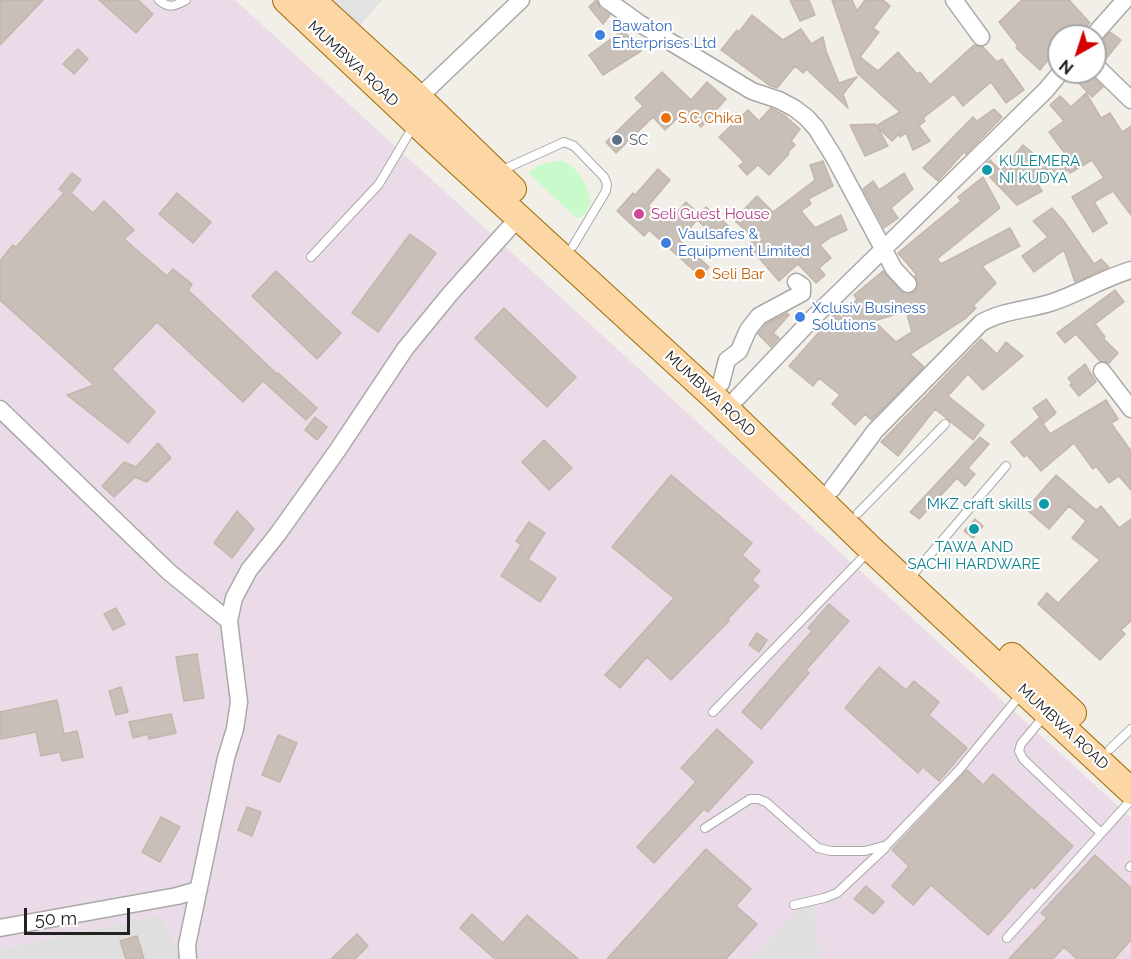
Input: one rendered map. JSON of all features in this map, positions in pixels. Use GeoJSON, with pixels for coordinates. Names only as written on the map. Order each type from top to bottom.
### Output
{"type":"FeatureCollection","features":[{"type":"Feature","properties":{"kind":"main road","name":"MUMBWA ROAD"},"geometry":{"type":"LineString","coordinates":[[286,0],[413,111],[496,172],[858,513],[910,579],[937,587],[1131,769]]}},
{"type":"Feature","properties":{"kind":"main road","name":"MUMBWA ROAD"},"geometry":{"type":"LineString","coordinates":[[312,0],[413,111],[519,217],[704,388],[871,549],[1131,791]]}},
{"type":"Feature","properties":{"kind":"street"},"geometry":{"type":"LineString","coordinates":[[413,111],[521,0]]}},
{"type":"Feature","properties":{"kind":"street"},"geometry":{"type":"LineString","coordinates":[[607,0],[639,23],[752,91],[779,100],[806,117],[816,128],[834,157],[894,269],[908,284]]}},
{"type":"Feature","properties":{"kind":"street"},"geometry":{"type":"LineString","coordinates":[[954,0],[981,37]]}},
{"type":"Feature","properties":{"kind":"street"},"geometry":{"type":"LineString","coordinates":[[1104,24],[1125,0]]}},
{"type":"Feature","properties":{"kind":"street"},"geometry":{"type":"LineString","coordinates":[[1107,77],[1131,100]]}},
{"type":"Feature","properties":{"kind":"street"},"geometry":{"type":"LineString","coordinates":[[729,391],[814,317],[1050,84]]}},
{"type":"Feature","properties":{"kind":"street"},"geometry":{"type":"LineString","coordinates":[[188,959],[187,945],[225,758],[235,729],[239,702],[229,621],[234,598],[249,570],[277,536],[337,451],[405,349],[450,294],[519,217]]}},
{"type":"Feature","properties":{"kind":"street"},"geometry":{"type":"LineString","coordinates":[[832,489],[875,431],[981,323],[999,314],[1053,302],[1112,275],[1131,270]]}},
{"type":"Feature","properties":{"kind":"street"},"geometry":{"type":"LineString","coordinates":[[729,391],[727,360],[739,351],[748,330],[759,316],[802,293],[802,286],[796,282]]}},
{"type":"Feature","properties":{"kind":"street"},"geometry":{"type":"LineString","coordinates":[[1102,370],[1131,409]]}},
{"type":"Feature","properties":{"kind":"street"},"geometry":{"type":"LineString","coordinates":[[0,409],[169,572],[229,621]]}},
{"type":"Feature","properties":{"kind":"street"},"geometry":{"type":"LineString","coordinates":[[0,928],[177,896],[198,890]]}},
{"type":"Feature","properties":{"kind":"lane"},"geometry":{"type":"LineString","coordinates":[[159,0],[172,7],[186,0]]}},
{"type":"Feature","properties":{"kind":"lane"},"geometry":{"type":"LineString","coordinates":[[311,257],[379,184],[413,111]]}},
{"type":"Feature","properties":{"kind":"lane"},"geometry":{"type":"LineString","coordinates":[[496,172],[564,142],[574,146],[604,177],[607,184],[606,191],[573,246]]}},
{"type":"Feature","properties":{"kind":"lane"},"geometry":{"type":"LineString","coordinates":[[858,513],[945,424]]}},
{"type":"Feature","properties":{"kind":"lane"},"geometry":{"type":"LineString","coordinates":[[910,579],[1006,466]]}},
{"type":"Feature","properties":{"kind":"lane"},"geometry":{"type":"LineString","coordinates":[[713,712],[871,549]]}},
{"type":"Feature","properties":{"kind":"lane"},"geometry":{"type":"LineString","coordinates":[[794,905],[837,893],[959,770],[1024,691]]}},
{"type":"Feature","properties":{"kind":"lane"},"geometry":{"type":"LineString","coordinates":[[1048,713],[1021,744],[1019,751],[1023,759],[1101,833]]}},
{"type":"Feature","properties":{"kind":"lane"},"geometry":{"type":"LineString","coordinates":[[1110,749],[1131,729]]}},
{"type":"Feature","properties":{"kind":"lane"},"geometry":{"type":"LineString","coordinates":[[705,828],[750,799],[758,799],[766,802],[818,848],[831,851],[865,851],[887,845]]}},
{"type":"Feature","properties":{"kind":"lane"},"geometry":{"type":"LineString","coordinates":[[1007,938],[1131,800]]}},
{"type":"Feature","properties":{"kind":"shaded area"},"geometry":{"type":"Polygon","coordinates":[[[0,0],[235,0],[1131,818],[1131,959],[820,959],[813,895],[750,959],[181,959],[161,915],[0,949],[0,0]]]}},
{"type":"Feature","properties":{"kind":"shaded area"},"geometry":{"type":"Polygon","coordinates":[[[329,0],[382,0],[358,28],[329,0]]]}},
{"type":"Feature","properties":{"kind":"shaded area"},"geometry":{"type":"Polygon","coordinates":[[[813,894],[820,959],[750,959],[813,894]]]}},
{"type":"Feature","properties":{"kind":"shaded area"},"geometry":{"type":"Polygon","coordinates":[[[161,915],[181,959],[0,959],[0,949],[161,915]]]}},
{"type":"Feature","properties":{"kind":"green space"},"geometry":{"type":"Polygon","coordinates":[[[563,161],[575,169],[582,178],[591,201],[586,213],[578,219],[528,173],[540,165],[563,161]]]}},
{"type":"Feature","properties":{"kind":"building"},"geometry":{"type":"Polygon","coordinates":[[[0,0],[43,0],[0,45],[0,0]]]}},
{"type":"Feature","properties":{"kind":"building"},"geometry":{"type":"Polygon","coordinates":[[[99,0],[138,0],[153,14],[136,33],[99,0]]]}},
{"type":"Feature","properties":{"kind":"building"},"geometry":{"type":"Polygon","coordinates":[[[596,0],[600,8],[610,15],[603,24],[589,7],[596,0]]]}},
{"type":"Feature","properties":{"kind":"building"},"geometry":{"type":"Polygon","coordinates":[[[790,0],[809,0],[815,15],[800,21],[790,0]]]}},
{"type":"Feature","properties":{"kind":"building"},"geometry":{"type":"Polygon","coordinates":[[[832,0],[852,0],[857,11],[865,0],[883,0],[890,6],[873,28],[879,32],[860,57],[878,71],[898,52],[917,74],[920,72],[930,85],[974,45],[983,47],[997,62],[1002,59],[1024,90],[1006,103],[991,82],[963,106],[954,94],[923,118],[925,121],[919,126],[930,141],[913,150],[906,133],[900,137],[899,134],[892,141],[878,128],[888,146],[865,156],[850,125],[875,124],[876,126],[900,112],[857,73],[832,0]]]}},
{"type":"Feature","properties":{"kind":"building"},"geometry":{"type":"Polygon","coordinates":[[[1022,0],[1069,0],[1090,23],[1047,24],[1047,61],[1040,70],[1016,48],[1018,46],[999,22],[1022,0]]]}},
{"type":"Feature","properties":{"kind":"building"},"geometry":{"type":"Polygon","coordinates":[[[752,15],[783,40],[801,29],[811,44],[823,37],[839,83],[857,77],[843,94],[848,108],[806,69],[803,73],[795,66],[777,88],[769,85],[721,50],[752,15]]]}},
{"type":"Feature","properties":{"kind":"building"},"geometry":{"type":"Polygon","coordinates":[[[623,30],[641,51],[603,75],[589,55],[623,30]]]}},
{"type":"Feature","properties":{"kind":"building"},"geometry":{"type":"Polygon","coordinates":[[[1110,32],[1121,40],[1107,58],[1107,35],[1110,32]]]}},
{"type":"Feature","properties":{"kind":"building"},"geometry":{"type":"Polygon","coordinates":[[[78,49],[88,59],[74,74],[63,64],[78,49]]]}},
{"type":"Feature","properties":{"kind":"building"},"geometry":{"type":"Polygon","coordinates":[[[662,72],[691,100],[707,82],[726,99],[701,127],[684,112],[665,130],[653,117],[616,153],[606,142],[643,106],[635,98],[662,72]]]}},
{"type":"Feature","properties":{"kind":"building"},"geometry":{"type":"Polygon","coordinates":[[[1080,84],[1100,84],[1103,87],[1092,97],[1080,84]]]}},
{"type":"Feature","properties":{"kind":"building"},"geometry":{"type":"Polygon","coordinates":[[[1086,93],[1101,118],[1110,113],[1122,132],[1131,126],[1131,215],[1113,191],[1094,202],[1107,223],[1093,232],[1072,197],[1104,178],[1092,160],[1070,173],[1068,170],[1037,183],[1042,191],[1017,205],[981,168],[990,160],[1001,171],[1023,145],[1046,164],[1066,155],[1049,132],[1064,121],[1050,105],[1060,96],[1071,107],[1086,93]]]}},
{"type":"Feature","properties":{"kind":"building"},"geometry":{"type":"Polygon","coordinates":[[[771,108],[800,129],[791,141],[795,145],[769,175],[758,165],[747,175],[739,166],[744,162],[719,137],[748,110],[759,121],[771,108]]]}},
{"type":"Feature","properties":{"kind":"building"},"geometry":{"type":"Polygon","coordinates":[[[994,109],[1002,117],[966,154],[964,152],[938,181],[923,168],[973,117],[977,121],[994,109]]]}},
{"type":"Feature","properties":{"kind":"building"},"geometry":{"type":"Polygon","coordinates":[[[823,161],[833,186],[808,199],[811,204],[801,211],[815,228],[841,215],[847,230],[820,245],[831,258],[819,268],[825,275],[816,283],[798,264],[779,281],[748,245],[755,239],[734,220],[757,196],[773,212],[815,180],[810,165],[823,161]]]}},
{"type":"Feature","properties":{"kind":"building"},"geometry":{"type":"Polygon","coordinates":[[[658,169],[670,180],[648,206],[668,223],[686,202],[699,214],[706,207],[730,227],[720,240],[697,220],[679,240],[709,267],[700,276],[649,230],[644,236],[617,211],[658,169]]]}},
{"type":"Feature","properties":{"kind":"building"},"geometry":{"type":"Polygon","coordinates":[[[72,173],[81,180],[71,193],[93,213],[104,201],[134,230],[124,239],[167,276],[173,269],[192,284],[188,290],[277,374],[317,408],[306,420],[263,381],[243,402],[157,322],[112,369],[155,412],[128,443],[67,395],[94,385],[0,300],[0,261],[13,245],[16,247],[64,193],[59,189],[72,173]]]}},
{"type":"Feature","properties":{"kind":"building"},"geometry":{"type":"Polygon","coordinates":[[[904,173],[913,189],[891,208],[898,218],[884,228],[863,189],[873,181],[879,190],[904,173]]]}},
{"type":"Feature","properties":{"kind":"building"},"geometry":{"type":"Polygon","coordinates":[[[983,177],[1000,208],[937,259],[941,264],[1010,228],[1020,246],[982,266],[996,283],[973,306],[976,308],[966,318],[910,354],[924,367],[871,420],[865,414],[855,425],[832,404],[840,395],[819,378],[813,386],[789,366],[836,313],[842,318],[857,299],[854,295],[883,271],[904,294],[916,291],[918,286],[915,276],[917,275],[898,253],[961,201],[958,197],[983,177]],[[906,311],[874,321],[896,342],[912,332],[906,311]]]}},
{"type":"Feature","properties":{"kind":"building"},"geometry":{"type":"Polygon","coordinates":[[[177,193],[211,222],[193,243],[159,214],[177,193]]]}},
{"type":"Feature","properties":{"kind":"building"},"geometry":{"type":"Polygon","coordinates":[[[1052,208],[1094,264],[1101,259],[1109,267],[1075,282],[1064,250],[1034,272],[1022,256],[1048,237],[1033,221],[1052,208]]]}},
{"type":"Feature","properties":{"kind":"building"},"geometry":{"type":"Polygon","coordinates":[[[410,234],[436,253],[378,332],[352,313],[410,234]]]}},
{"type":"Feature","properties":{"kind":"building"},"geometry":{"type":"Polygon","coordinates":[[[276,271],[341,333],[317,359],[252,296],[276,271]]]}},
{"type":"Feature","properties":{"kind":"building"},"geometry":{"type":"Polygon","coordinates":[[[1115,290],[1124,302],[1095,324],[1105,337],[1103,338],[1118,353],[1109,363],[1100,361],[1076,334],[1065,343],[1057,333],[1115,290]]]}},
{"type":"Feature","properties":{"kind":"building"},"geometry":{"type":"Polygon","coordinates":[[[504,308],[576,377],[547,407],[475,338],[504,308]]]}},
{"type":"Feature","properties":{"kind":"building"},"geometry":{"type":"Polygon","coordinates":[[[787,313],[789,315],[773,333],[779,338],[771,347],[758,334],[766,324],[787,313]]]}},
{"type":"Feature","properties":{"kind":"building"},"geometry":{"type":"Polygon","coordinates":[[[981,339],[997,354],[1006,342],[1023,356],[983,390],[968,374],[948,396],[984,425],[973,440],[935,409],[898,456],[881,442],[981,339]]]}},
{"type":"Feature","properties":{"kind":"building"},"geometry":{"type":"Polygon","coordinates":[[[1085,364],[1096,382],[1079,396],[1070,385],[1072,383],[1068,378],[1085,364]]]}},
{"type":"Feature","properties":{"kind":"building"},"geometry":{"type":"Polygon","coordinates":[[[1046,399],[1056,413],[1044,423],[1033,408],[1046,399]]]}},
{"type":"Feature","properties":{"kind":"building"},"geometry":{"type":"Polygon","coordinates":[[[1106,400],[1118,419],[1111,423],[1131,451],[1131,490],[1119,476],[1109,483],[1096,466],[1093,469],[1074,443],[1041,471],[1011,442],[1039,418],[1050,434],[1106,400]]]}},
{"type":"Feature","properties":{"kind":"building"},"geometry":{"type":"Polygon","coordinates":[[[315,417],[327,427],[317,440],[305,430],[315,417]]]}},
{"type":"Feature","properties":{"kind":"building"},"geometry":{"type":"Polygon","coordinates":[[[980,437],[989,444],[968,468],[975,474],[965,486],[957,478],[919,519],[910,512],[980,437]]]}},
{"type":"Feature","properties":{"kind":"building"},"geometry":{"type":"Polygon","coordinates":[[[544,440],[572,468],[549,490],[522,462],[544,440]]]}},
{"type":"Feature","properties":{"kind":"building"},"geometry":{"type":"Polygon","coordinates":[[[158,443],[171,458],[147,482],[135,477],[114,497],[102,486],[124,462],[136,467],[158,443]]]}},
{"type":"Feature","properties":{"kind":"building"},"geometry":{"type":"Polygon","coordinates":[[[671,475],[752,543],[742,555],[760,571],[752,580],[759,586],[727,620],[729,621],[671,680],[647,657],[620,688],[605,675],[674,598],[612,547],[671,475]]]}},
{"type":"Feature","properties":{"kind":"building"},"geometry":{"type":"Polygon","coordinates":[[[1056,475],[1096,510],[1101,506],[1119,528],[1131,519],[1131,621],[1121,630],[1125,634],[1100,660],[1038,604],[1047,593],[1058,603],[1100,560],[1072,538],[1086,521],[1069,506],[1049,529],[1026,509],[1056,475]]]}},
{"type":"Feature","properties":{"kind":"building"},"geometry":{"type":"Polygon","coordinates":[[[237,511],[254,529],[232,558],[214,543],[237,511]]]}},
{"type":"Feature","properties":{"kind":"building","name":"TAWA AND SACHI HARDWARE"},"geometry":{"type":"Polygon","coordinates":[[[975,519],[983,526],[973,538],[964,531],[975,519]]]}},
{"type":"Feature","properties":{"kind":"building"},"geometry":{"type":"Polygon","coordinates":[[[529,522],[545,533],[528,559],[556,578],[540,602],[501,576],[521,545],[516,541],[529,522]]]}},
{"type":"Feature","properties":{"kind":"building"},"geometry":{"type":"Polygon","coordinates":[[[829,604],[849,621],[806,670],[809,673],[761,729],[742,712],[812,631],[808,628],[829,604]]]}},
{"type":"Feature","properties":{"kind":"building"},"geometry":{"type":"Polygon","coordinates":[[[116,608],[125,624],[113,630],[104,614],[116,608]]]}},
{"type":"Feature","properties":{"kind":"building"},"geometry":{"type":"Polygon","coordinates":[[[757,633],[767,640],[759,652],[749,645],[757,633]]]}},
{"type":"Feature","properties":{"kind":"building"},"geometry":{"type":"Polygon","coordinates":[[[197,654],[204,698],[184,701],[176,657],[197,654]]]}},
{"type":"Feature","properties":{"kind":"building"},"geometry":{"type":"Polygon","coordinates":[[[879,667],[906,690],[914,681],[939,702],[929,715],[967,748],[939,781],[923,767],[918,773],[845,708],[879,667]]]}},
{"type":"Feature","properties":{"kind":"building"},"geometry":{"type":"Polygon","coordinates":[[[121,687],[128,712],[116,715],[109,691],[121,687]]]}},
{"type":"Feature","properties":{"kind":"building"},"geometry":{"type":"Polygon","coordinates":[[[57,700],[64,734],[77,731],[83,757],[62,761],[60,752],[41,756],[36,732],[1,739],[0,712],[57,700]]]}},
{"type":"Feature","properties":{"kind":"building"},"geometry":{"type":"Polygon","coordinates":[[[171,714],[176,733],[149,739],[148,734],[133,738],[129,722],[171,714]]]}},
{"type":"Feature","properties":{"kind":"building"},"geometry":{"type":"Polygon","coordinates":[[[717,729],[753,762],[708,812],[704,809],[654,863],[637,847],[696,782],[681,768],[717,729]]]}},
{"type":"Feature","properties":{"kind":"building"},"geometry":{"type":"Polygon","coordinates":[[[278,735],[297,743],[280,782],[262,775],[278,735]]]}},
{"type":"Feature","properties":{"kind":"building"},"geometry":{"type":"Polygon","coordinates":[[[967,770],[983,785],[993,774],[1073,846],[1034,889],[1031,887],[988,935],[931,885],[913,905],[892,886],[909,866],[892,850],[967,770]]]}},
{"type":"Feature","properties":{"kind":"building"},"geometry":{"type":"Polygon","coordinates":[[[247,807],[261,812],[252,836],[238,830],[247,807]]]}},
{"type":"Feature","properties":{"kind":"building"},"geometry":{"type":"Polygon","coordinates":[[[161,817],[180,827],[160,862],[142,852],[161,817]]]}},
{"type":"Feature","properties":{"kind":"building"},"geometry":{"type":"Polygon","coordinates":[[[706,849],[751,889],[736,906],[757,924],[726,959],[607,959],[706,849]]]}},
{"type":"Feature","properties":{"kind":"building"},"geometry":{"type":"Polygon","coordinates":[[[1095,855],[1131,888],[1131,940],[1114,959],[1077,959],[1064,947],[1053,959],[1009,959],[1047,918],[1041,913],[1095,855]]]}},
{"type":"Feature","properties":{"kind":"building"},"geometry":{"type":"Polygon","coordinates":[[[866,886],[884,902],[873,914],[854,899],[866,886]]]}},
{"type":"Feature","properties":{"kind":"building"},"geometry":{"type":"Polygon","coordinates":[[[472,914],[503,943],[527,915],[578,959],[495,959],[460,928],[472,914]]]}},
{"type":"Feature","properties":{"kind":"building"},"geometry":{"type":"Polygon","coordinates":[[[357,934],[368,946],[355,959],[331,959],[357,934]]]}},
{"type":"Feature","properties":{"kind":"building"},"geometry":{"type":"Polygon","coordinates":[[[137,936],[144,959],[126,959],[120,941],[137,936]]]}},
{"type":"Feature","properties":{"kind":"place","name":"Bawaton Enterprises Ltd"},"geometry":{"type":"Point","coordinates":[600,35]}},
{"type":"Feature","properties":{"kind":"place","name":"S.C Chika"},"geometry":{"type":"Point","coordinates":[666,118]}},
{"type":"Feature","properties":{"kind":"place","name":"SC"},"geometry":{"type":"Point","coordinates":[617,140]}},
{"type":"Feature","properties":{"kind":"place","name":"KULEMERA NI KUDYA"},"geometry":{"type":"Point","coordinates":[987,170]}},
{"type":"Feature","properties":{"kind":"place","name":"Seli Guest House"},"geometry":{"type":"Point","coordinates":[639,214]}},
{"type":"Feature","properties":{"kind":"place","name":"Vaulsafes & Equipment Limited"},"geometry":{"type":"Point","coordinates":[666,243]}},
{"type":"Feature","properties":{"kind":"place","name":"Seli Bar"},"geometry":{"type":"Point","coordinates":[700,274]}},
{"type":"Feature","properties":{"kind":"place","name":"Xclusiv Business Solutions"},"geometry":{"type":"Point","coordinates":[800,317]}},
{"type":"Feature","properties":{"kind":"place","name":"MKZ craft skills"},"geometry":{"type":"Point","coordinates":[1044,504]}},
{"type":"Feature","properties":{"kind":"place","name":"TAWA AND SACHI HARDWARE"},"geometry":{"type":"Point","coordinates":[974,529]}}]}
